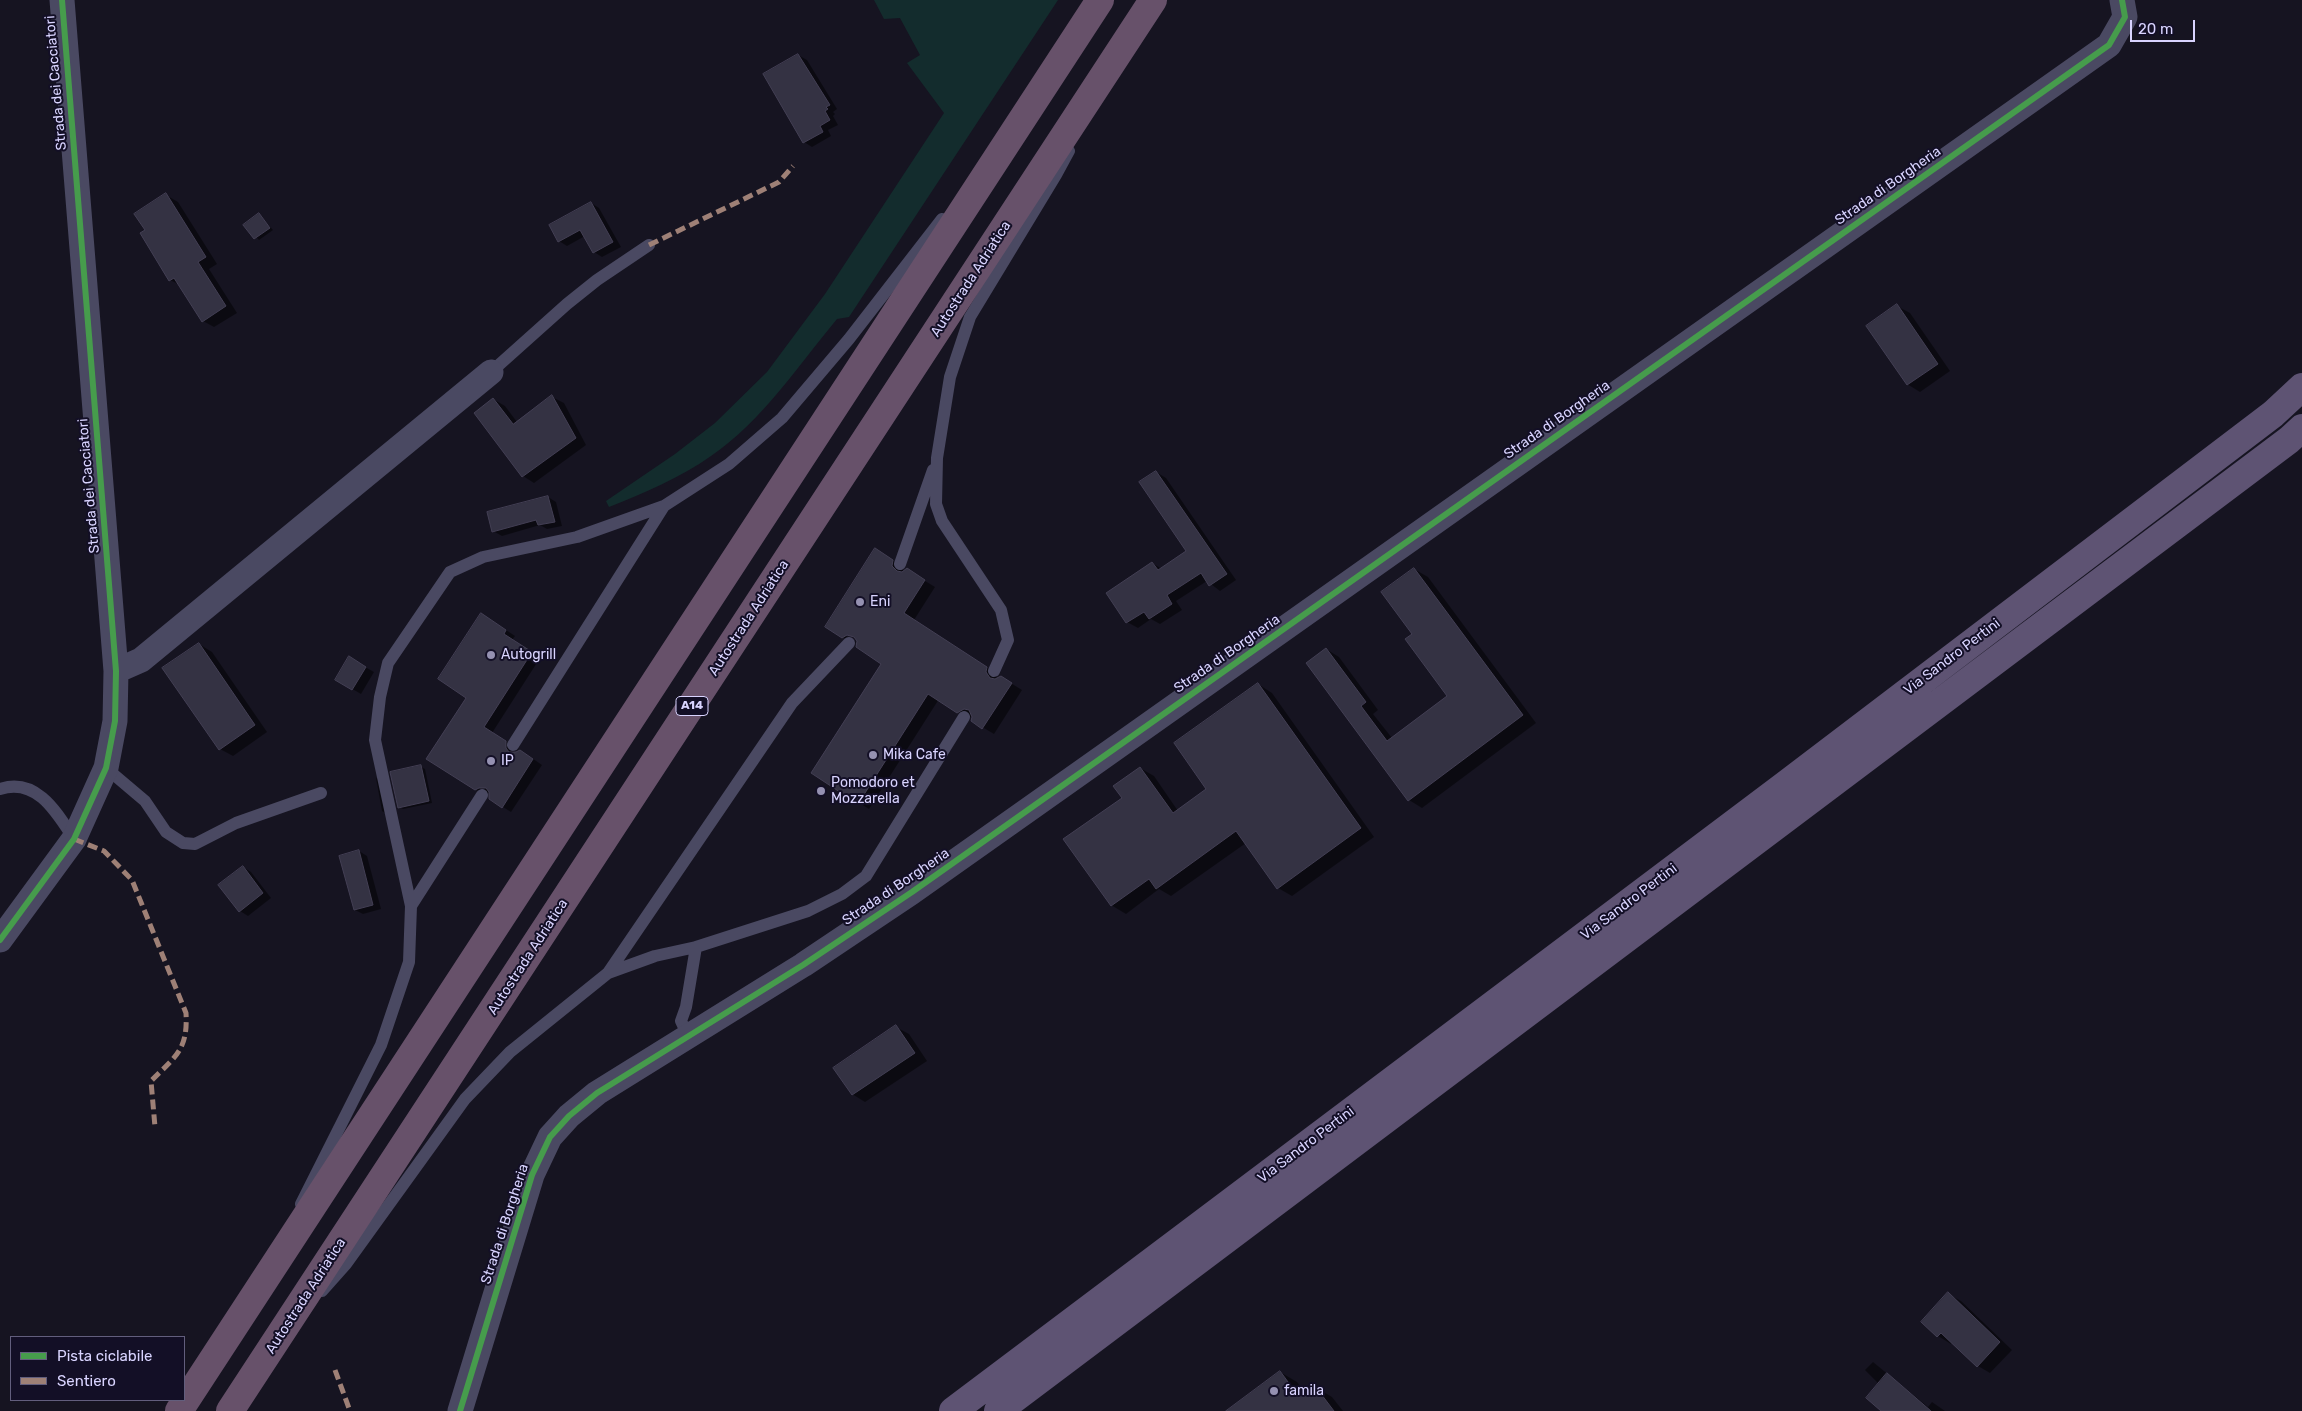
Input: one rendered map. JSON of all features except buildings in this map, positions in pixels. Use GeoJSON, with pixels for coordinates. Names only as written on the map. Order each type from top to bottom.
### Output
{"type":"FeatureCollection","features":[{"type":"Feature","properties":{"kind":"highway"},"geometry":{"type":"LineString","coordinates":[[180,1411],[1100,0]]}},
{"type":"Feature","properties":{"kind":"highway","name":"Autostrada Adriatica"},"geometry":{"type":"LineString","coordinates":[[230,1411],[1153,0]]}},
{"type":"Feature","properties":{"kind":"main road","name":"Via Sandro Pertini"},"geometry":{"type":"LineString","coordinates":[[952,1411],[1777,791],[2273,414],[2302,387]]}},
{"type":"Feature","properties":{"kind":"main road","name":"Via Sandro Pertini"},"geometry":{"type":"LineString","coordinates":[[998,1411],[1793,815],[2302,428]]}},
{"type":"Feature","properties":{"kind":"street","name":"Strada dei Cacciatori"},"geometry":{"type":"LineString","coordinates":[[0,940],[74,839],[106,768],[115,721],[116,671],[62,0]]}},
{"type":"Feature","properties":{"kind":"street","name":"Strada di Borgheria"},"geometry":{"type":"LineString","coordinates":[[460,1411],[532,1175],[550,1137],[568,1116],[596,1092],[803,965],[912,892],[2109,45],[2125,17],[2122,0]]}},
{"type":"Feature","properties":{"kind":"street"},"geometry":{"type":"LineString","coordinates":[[116,671],[142,660],[492,372]]}},
{"type":"Feature","properties":{"kind":"lane"},"geometry":{"type":"LineString","coordinates":[[900,564],[936,458],[950,377],[970,317],[1056,175],[1108,71]]}},
{"type":"Feature","properties":{"kind":"lane"},"geometry":{"type":"LineString","coordinates":[[281,1255],[305,1194],[381,1045],[409,962],[411,906],[374,740],[380,697],[388,663],[450,572],[483,556],[578,537],[664,506],[729,464],[782,418],[849,339],[1041,91]]}},
{"type":"Feature","properties":{"kind":"lane"},"geometry":{"type":"LineString","coordinates":[[492,372],[567,304],[597,280],[649,245]]}},
{"type":"Feature","properties":{"kind":"lane"},"geometry":{"type":"LineString","coordinates":[[936,458],[936,504],[942,521],[1001,610],[1008,640],[994,671]]}},
{"type":"Feature","properties":{"kind":"lane"},"geometry":{"type":"LineString","coordinates":[[513,745],[664,506]]}},
{"type":"Feature","properties":{"kind":"lane"},"geometry":{"type":"LineString","coordinates":[[275,1343],[346,1264],[465,1099],[510,1052],[608,973],[792,703],[849,643]]}},
{"type":"Feature","properties":{"kind":"lane"},"geometry":{"type":"LineString","coordinates":[[608,973],[655,956],[696,947],[808,911],[842,894],[866,876],[964,717]]}},
{"type":"Feature","properties":{"kind":"lane"},"geometry":{"type":"LineString","coordinates":[[106,768],[145,802],[166,832],[183,843],[195,844],[236,823],[321,793]]}},
{"type":"Feature","properties":{"kind":"lane"},"geometry":{"type":"LineString","coordinates":[[0,789],[18,787],[36,792],[52,806],[74,839]]}},
{"type":"Feature","properties":{"kind":"lane"},"geometry":{"type":"LineString","coordinates":[[411,906],[482,795]]}},
{"type":"Feature","properties":{"kind":"lane"},"geometry":{"type":"LineString","coordinates":[[688,1036],[680,1020],[686,1007],[696,947]]}},
{"type":"Feature","properties":{"kind":"green space"},"geometry":{"type":"Polygon","coordinates":[[[874,0],[1058,0],[849,317],[837,319],[779,392],[729,442],[699,464],[674,478],[609,507],[606,501],[675,454],[715,423],[767,372],[825,294],[944,113],[907,63],[920,55],[900,18],[884,19],[874,0]]]}},
{"type":"Feature","properties":{"kind":"marked path"},"geometry":{"type":"LineString","coordinates":[[649,245],[779,182],[793,166]]}},
{"type":"Feature","properties":{"kind":"marked path"},"geometry":{"type":"LineString","coordinates":[[74,839],[104,851],[132,880],[186,1013],[185,1036],[179,1052],[151,1081],[155,1127]]}},
{"type":"Feature","properties":{"kind":"marked path"},"geometry":{"type":"LineString","coordinates":[[335,1370],[350,1411]]}},
{"type":"Feature","properties":{"kind":"cycle path"},"geometry":{"type":"LineString","coordinates":[[0,940],[74,839],[106,768],[115,721],[116,671],[62,0]]}},
{"type":"Feature","properties":{"kind":"cycle path"},"geometry":{"type":"LineString","coordinates":[[460,1411],[532,1175],[550,1137],[569,1116],[597,1093],[803,965],[912,892],[2109,45],[2125,17],[2122,0]]}},
{"type":"Feature","properties":{"kind":"place","name":"Eni"},"geometry":{"type":"Point","coordinates":[860,602]}},
{"type":"Feature","properties":{"kind":"place","name":"Autogrill"},"geometry":{"type":"Point","coordinates":[491,655]}},
{"type":"Feature","properties":{"kind":"place","name":"Mika Cafe"},"geometry":{"type":"Point","coordinates":[873,755]}},
{"type":"Feature","properties":{"kind":"place","name":"IP"},"geometry":{"type":"Point","coordinates":[491,761]}},
{"type":"Feature","properties":{"kind":"place","name":"Pomodoro et Mozzarella"},"geometry":{"type":"Point","coordinates":[821,791]}},
{"type":"Feature","properties":{"kind":"place","name":"famila"},"geometry":{"type":"Point","coordinates":[1274,1391]}}]}
